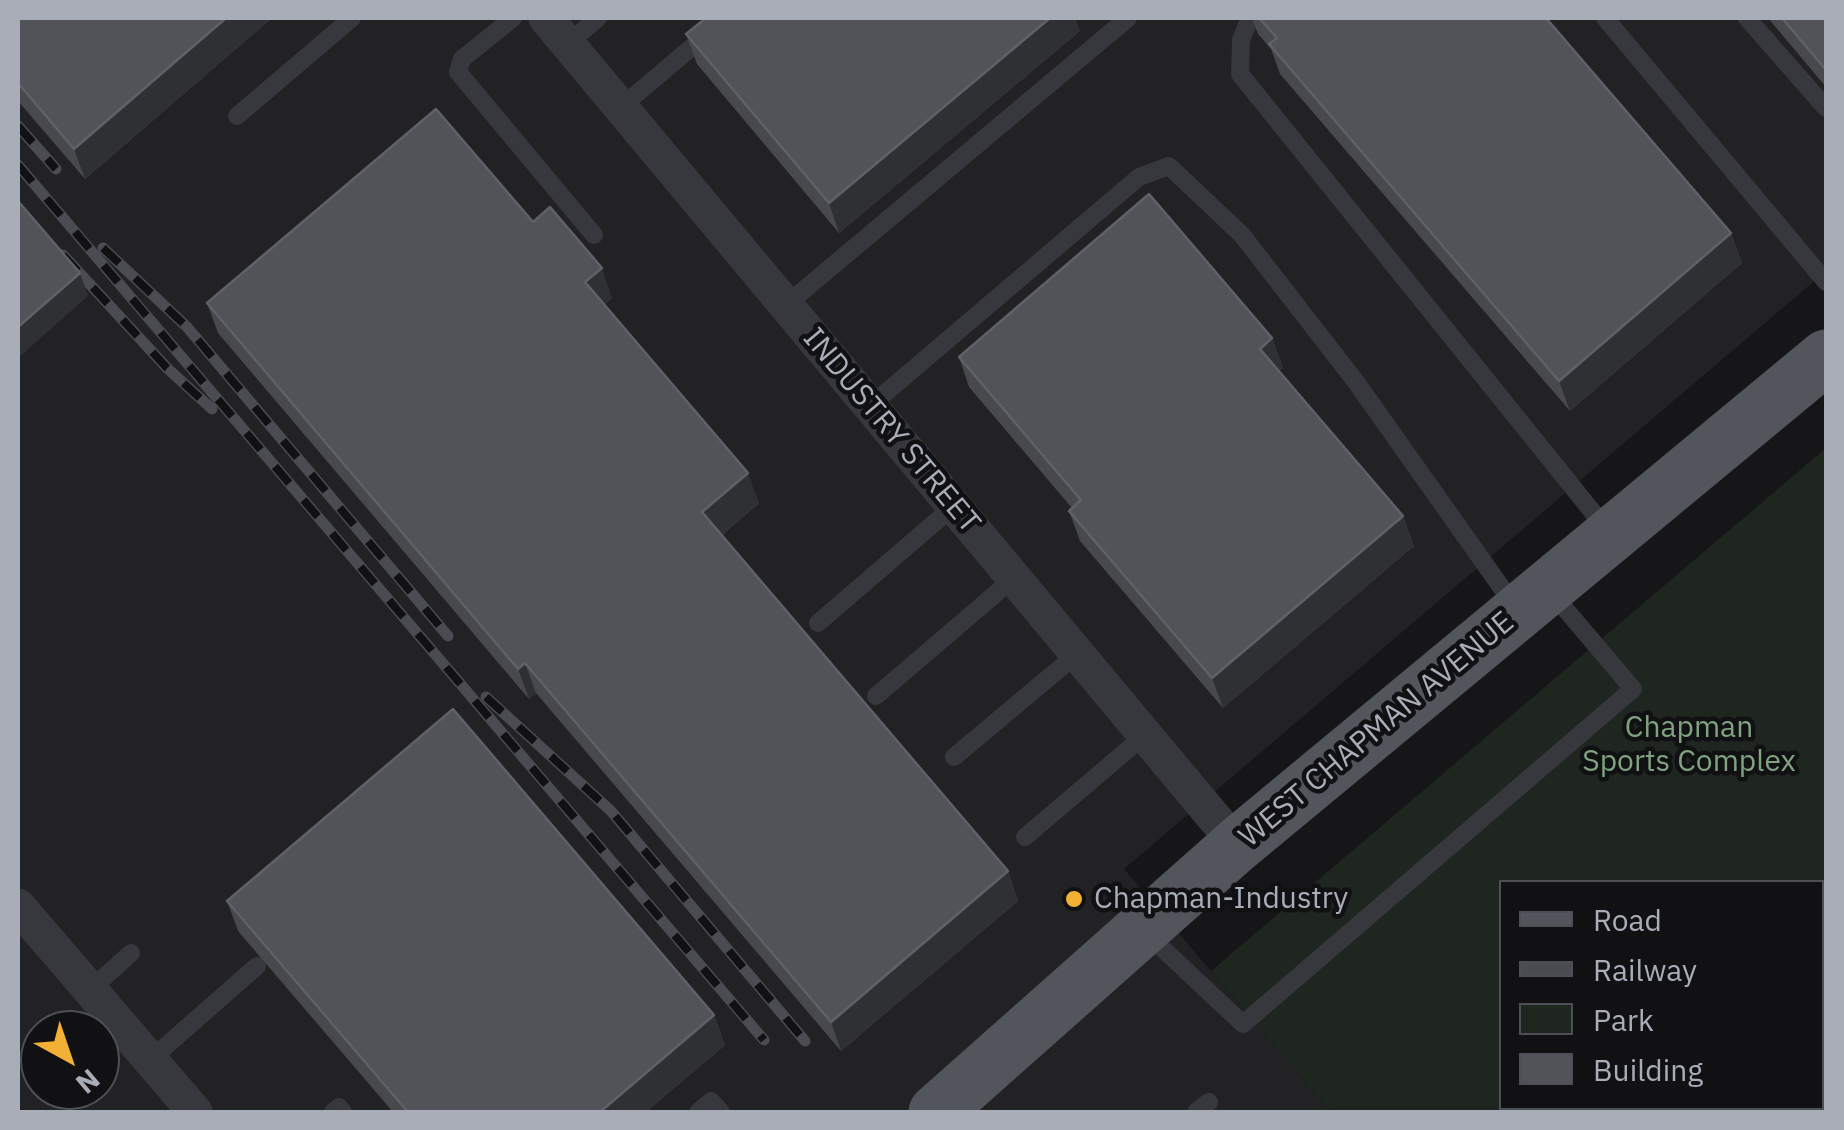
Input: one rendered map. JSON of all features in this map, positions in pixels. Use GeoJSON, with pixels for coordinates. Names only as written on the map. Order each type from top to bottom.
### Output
{"type":"FeatureCollection","features":[{"type":"Feature","properties":{"kind":"main road","name":"WEST CHAPMAN AVENUE"},"geometry":{"type":"LineString","coordinates":[[936,1112],[1237,845],[1826,356]]}},
{"type":"Feature","properties":{"kind":"street","name":"INDUSTRY STREET"},"geometry":{"type":"LineString","coordinates":[[557,30],[1237,845]]}},
{"type":"Feature","properties":{"kind":"street"},"geometry":{"type":"LineString","coordinates":[[18,906],[195,1112]]}},
{"type":"Feature","properties":{"kind":"lane"},"geometry":{"type":"LineString","coordinates":[[237,116],[352,18]]}},
{"type":"Feature","properties":{"kind":"lane"},"geometry":{"type":"LineString","coordinates":[[514,18],[462,59],[458,72],[594,235]]}},
{"type":"Feature","properties":{"kind":"lane"},"geometry":{"type":"LineString","coordinates":[[557,30],[598,18]]}},
{"type":"Feature","properties":{"kind":"lane"},"geometry":{"type":"LineString","coordinates":[[621,107],[712,30],[720,18]]}},
{"type":"Feature","properties":{"kind":"lane"},"geometry":{"type":"LineString","coordinates":[[786,305],[1128,18]]}},
{"type":"Feature","properties":{"kind":"lane"},"geometry":{"type":"LineString","coordinates":[[1250,18],[1241,40],[1240,74],[1612,536]]}},
{"type":"Feature","properties":{"kind":"lane"},"geometry":{"type":"LineString","coordinates":[[1606,18],[1826,282]]}},
{"type":"Feature","properties":{"kind":"lane"},"geometry":{"type":"LineString","coordinates":[[1747,18],[1826,108]]}},
{"type":"Feature","properties":{"kind":"lane"},"geometry":{"type":"LineString","coordinates":[[870,406],[1138,177],[1170,166],[1242,235],[1534,601],[1633,689],[1242,1024],[1142,930]]}},
{"type":"Feature","properties":{"kind":"lane"},"geometry":{"type":"LineString","coordinates":[[818,623],[954,506]]}},
{"type":"Feature","properties":{"kind":"lane"},"geometry":{"type":"LineString","coordinates":[[876,696],[1014,578]]}},
{"type":"Feature","properties":{"kind":"lane"},"geometry":{"type":"LineString","coordinates":[[954,757],[1077,654]]}},
{"type":"Feature","properties":{"kind":"lane"},"geometry":{"type":"LineString","coordinates":[[1025,838],[1145,735]]}},
{"type":"Feature","properties":{"kind":"lane"},"geometry":{"type":"LineString","coordinates":[[90,990],[131,954]]}},
{"type":"Feature","properties":{"kind":"lane"},"geometry":{"type":"LineString","coordinates":[[150,1060],[258,966]]}},
{"type":"Feature","properties":{"kind":"lane"},"geometry":{"type":"LineString","coordinates":[[698,1112],[711,1102],[721,1112]]}},
{"type":"Feature","properties":{"kind":"lane"},"geometry":{"type":"LineString","coordinates":[[333,1112],[339,1107],[344,1112]]}},
{"type":"Feature","properties":{"kind":"shaded area"},"geometry":{"type":"Polygon","coordinates":[[[18,18],[1826,18],[1826,271],[1124,869],[1331,1112],[18,1112],[18,18]]]}},
{"type":"Feature","properties":{"kind":"green space","name":"Chapman Sports Complex"},"geometry":{"type":"Polygon","coordinates":[[[1826,448],[1826,1112],[1331,1112],[1211,971],[1826,448]]]}},
{"type":"Feature","properties":{"kind":"building"},"geometry":{"type":"Polygon","coordinates":[[[18,18],[226,18],[74,149],[18,83],[18,18]]]}},
{"type":"Feature","properties":{"kind":"building"},"geometry":{"type":"Polygon","coordinates":[[[706,18],[1050,18],[829,203],[686,34],[706,18]]]}},
{"type":"Feature","properties":{"kind":"building"},"geometry":{"type":"Polygon","coordinates":[[[1259,18],[1546,18],[1731,233],[1559,381],[1269,44],[1277,38],[1259,18]]]}},
{"type":"Feature","properties":{"kind":"building"},"geometry":{"type":"Polygon","coordinates":[[[1782,18],[1826,18],[1826,70],[1782,18]]]}},
{"type":"Feature","properties":{"kind":"building"},"geometry":{"type":"Polygon","coordinates":[[[436,109],[533,222],[550,207],[602,268],[585,282],[748,473],[702,512],[1008,871],[831,1022],[525,663],[518,669],[207,303],[436,109]]]}},
{"type":"Feature","properties":{"kind":"building"},"geometry":{"type":"Polygon","coordinates":[[[1149,194],[1272,338],[1260,349],[1403,516],[1212,678],[1069,511],[1081,500],[959,357],[1149,194]]]}},
{"type":"Feature","properties":{"kind":"building"},"geometry":{"type":"Polygon","coordinates":[[[18,201],[80,273],[18,327],[18,201]]]}},
{"type":"Feature","properties":{"kind":"building"},"geometry":{"type":"Polygon","coordinates":[[[453,709],[714,1015],[600,1112],[408,1112],[227,901],[453,709]]]}},
{"type":"Feature","properties":{"kind":"railway"},"geometry":{"type":"LineString","coordinates":[[18,126],[56,169]]}},
{"type":"Feature","properties":{"kind":"railway"},"geometry":{"type":"LineString","coordinates":[[18,165],[764,1040]]}},
{"type":"Feature","properties":{"kind":"railway"},"geometry":{"type":"LineString","coordinates":[[103,248],[187,327],[448,636]]}},
{"type":"Feature","properties":{"kind":"railway"},"geometry":{"type":"LineString","coordinates":[[63,255],[167,368],[212,409]]}},
{"type":"Feature","properties":{"kind":"railway"},"geometry":{"type":"LineString","coordinates":[[486,697],[611,811],[805,1041]]}},
{"type":"Feature","properties":{"kind":"place","name":"Chapman-Industry"},"geometry":{"type":"Point","coordinates":[1074,899]}}]}
